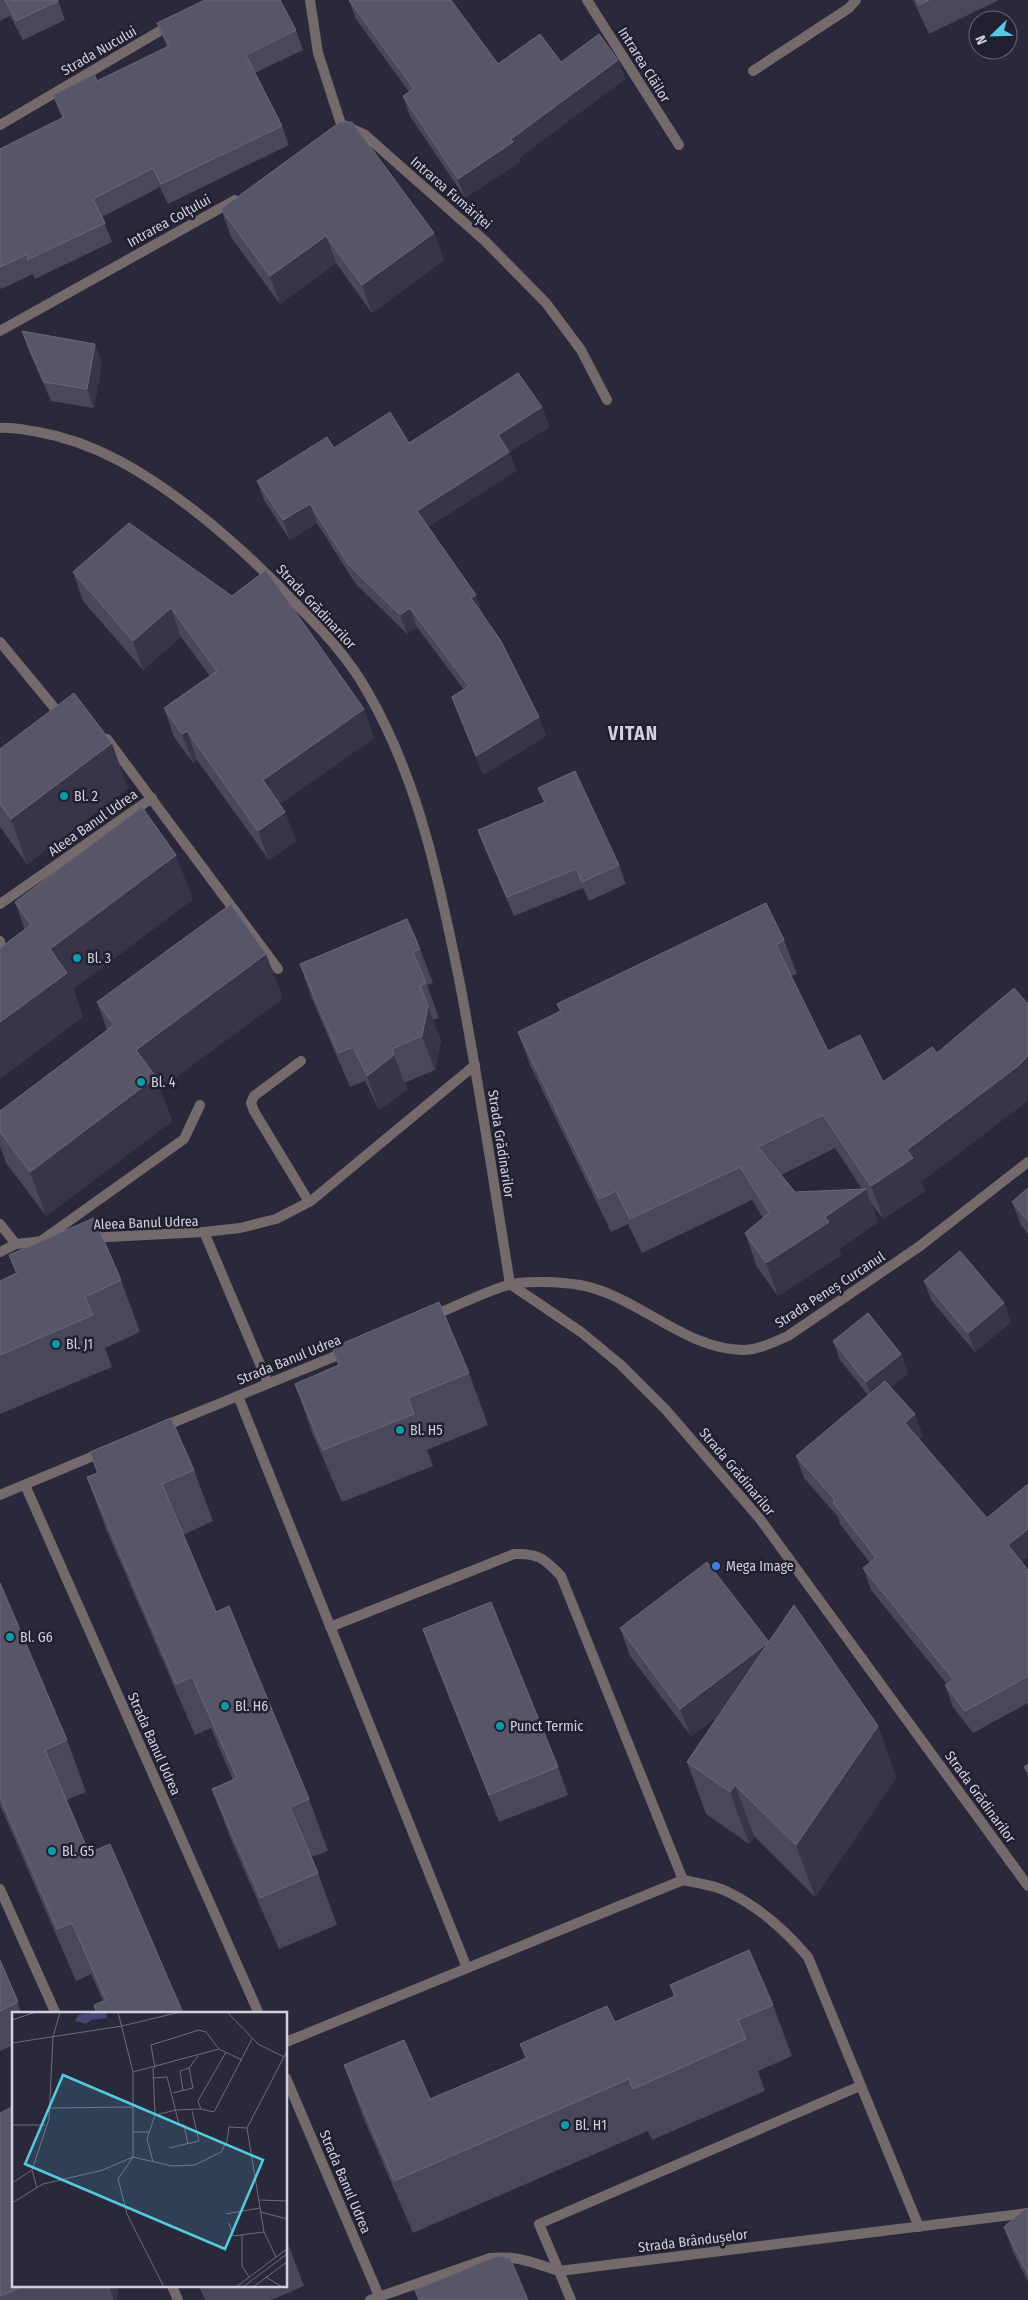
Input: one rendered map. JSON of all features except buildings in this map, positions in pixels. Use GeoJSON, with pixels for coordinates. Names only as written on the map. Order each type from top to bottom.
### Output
{"type":"FeatureCollection","features":[{"type":"Feature","properties":{"kind":"street","name":"Intrarea Fumăriței"},"geometry":{"type":"LineString","coordinates":[[310,0],[318,53],[340,129],[364,134],[485,241],[546,303],[580,350],[607,400]]}},
{"type":"Feature","properties":{"kind":"street","name":"Intrarea Clăilor"},"geometry":{"type":"LineString","coordinates":[[587,0],[679,145]]}},
{"type":"Feature","properties":{"kind":"street"},"geometry":{"type":"LineString","coordinates":[[753,71],[849,8],[856,0]]}},
{"type":"Feature","properties":{"kind":"street","name":"Strada Nucului"},"geometry":{"type":"LineString","coordinates":[[0,125],[178,20]]}},
{"type":"Feature","properties":{"kind":"street","name":"Intrarea Colțului"},"geometry":{"type":"LineString","coordinates":[[0,331],[248,194]]}},
{"type":"Feature","properties":{"kind":"street","name":"Strada Grădinarilor"},"geometry":{"type":"LineString","coordinates":[[0,428],[9,427],[57,435],[97,449],[154,480],[210,523],[270,576],[338,646],[372,699],[396,751],[418,811],[434,866],[448,923],[475,1065],[510,1284],[581,1332],[621,1365],[666,1410],[760,1519],[1028,1886]]}},
{"type":"Feature","properties":{"kind":"street"},"geometry":{"type":"LineString","coordinates":[[0,642],[62,718]]}},
{"type":"Feature","properties":{"kind":"street","name":"Aleea Banul Udrea"},"geometry":{"type":"LineString","coordinates":[[101,731],[278,969]]}},
{"type":"Feature","properties":{"kind":"street","name":"Aleea Banul Udrea"},"geometry":{"type":"LineString","coordinates":[[0,904],[152,798]]}},
{"type":"Feature","properties":{"kind":"street"},"geometry":{"type":"LineString","coordinates":[[0,941],[2,959],[0,966]]}},
{"type":"Feature","properties":{"kind":"street"},"geometry":{"type":"LineString","coordinates":[[301,1061],[254,1096],[251,1103],[309,1202]]}},
{"type":"Feature","properties":{"kind":"street"},"geometry":{"type":"LineString","coordinates":[[204,1232],[240,1228],[276,1219],[309,1202],[475,1065]]}},
{"type":"Feature","properties":{"kind":"street"},"geometry":{"type":"LineString","coordinates":[[41,1241],[184,1139],[200,1106]]}},
{"type":"Feature","properties":{"kind":"street","name":"Strada Peneș Curcanul"},"geometry":{"type":"LineString","coordinates":[[510,1284],[552,1282],[580,1285],[606,1292],[698,1340],[720,1348],[746,1350],[767,1346],[788,1336],[920,1246],[1028,1162]]}},
{"type":"Feature","properties":{"kind":"street"},"geometry":{"type":"LineString","coordinates":[[0,1224],[16,1244]]}},
{"type":"Feature","properties":{"kind":"street","name":"Aleea Banul Udrea"},"geometry":{"type":"LineString","coordinates":[[79,1239],[204,1232],[268,1383]]}},
{"type":"Feature","properties":{"kind":"street"},"geometry":{"type":"LineString","coordinates":[[0,1252],[16,1244],[60,1240]]}},
{"type":"Feature","properties":{"kind":"street"},"geometry":{"type":"LineString","coordinates":[[420,1321],[510,1284]]}},
{"type":"Feature","properties":{"kind":"street","name":"Strada Banul Udrea"},"geometry":{"type":"LineString","coordinates":[[149,1433],[357,1347]]}},
{"type":"Feature","properties":{"kind":"street"},"geometry":{"type":"LineString","coordinates":[[238,1396],[467,1968]]}},
{"type":"Feature","properties":{"kind":"street"},"geometry":{"type":"LineString","coordinates":[[0,1495],[114,1448]]}},
{"type":"Feature","properties":{"kind":"street","name":"Strada Banul Udrea"},"geometry":{"type":"LineString","coordinates":[[25,1485],[257,2012]]}},
{"type":"Feature","properties":{"kind":"street"},"geometry":{"type":"LineString","coordinates":[[330,1627],[514,1554],[532,1554],[546,1560],[560,1576],[683,1880]]}},
{"type":"Feature","properties":{"kind":"street"},"geometry":{"type":"LineString","coordinates":[[288,2041],[683,1880],[726,1891],[757,1910],[789,1934],[808,1957],[919,2227]]}},
{"type":"Feature","properties":{"kind":"street"},"geometry":{"type":"LineString","coordinates":[[0,1889],[55,2012]]}},
{"type":"Feature","properties":{"kind":"street","name":"Strada Banul Udrea"},"geometry":{"type":"LineString","coordinates":[[288,2083],[374,2298]]}},
{"type":"Feature","properties":{"kind":"street"},"geometry":{"type":"LineString","coordinates":[[571,2300],[539,2224],[860,2086]]}},
{"type":"Feature","properties":{"kind":"street","name":"Strada Brândușelor"},"geometry":{"type":"LineString","coordinates":[[374,2298],[490,2258],[509,2256],[559,2272],[1028,2213]]}},
{"type":"Feature","properties":{"kind":"street"},"geometry":{"type":"LineString","coordinates":[[173,2288],[178,2300]]}},
{"type":"Feature","properties":{"kind":"place","name":"Bl. 2"},"geometry":{"type":"Point","coordinates":[64,796]}},
{"type":"Feature","properties":{"kind":"place","name":"Bl. 3"},"geometry":{"type":"Point","coordinates":[77,958]}},
{"type":"Feature","properties":{"kind":"place","name":"Bl. 4"},"geometry":{"type":"Point","coordinates":[141,1082]}},
{"type":"Feature","properties":{"kind":"place","name":"Bl. J1"},"geometry":{"type":"Point","coordinates":[56,1344]}},
{"type":"Feature","properties":{"kind":"place","name":"Bl. H5"},"geometry":{"type":"Point","coordinates":[400,1430]}},
{"type":"Feature","properties":{"kind":"place","name":"Mega Image"},"geometry":{"type":"Point","coordinates":[716,1566]}},
{"type":"Feature","properties":{"kind":"place","name":"Bl. G6"},"geometry":{"type":"Point","coordinates":[10,1637]}},
{"type":"Feature","properties":{"kind":"place","name":"Bl. H6"},"geometry":{"type":"Point","coordinates":[225,1706]}},
{"type":"Feature","properties":{"kind":"place","name":"Punct Termic"},"geometry":{"type":"Point","coordinates":[500,1726]}},
{"type":"Feature","properties":{"kind":"place","name":"Bl. G5"},"geometry":{"type":"Point","coordinates":[52,1851]}},
{"type":"Feature","properties":{"kind":"place","name":"Bl. H1"},"geometry":{"type":"Point","coordinates":[565,2125]}},
{"type":"Feature","properties":{"kind":"district","name":"VITAN"},"geometry":{"type":"Point","coordinates":[633,733]}}]}
